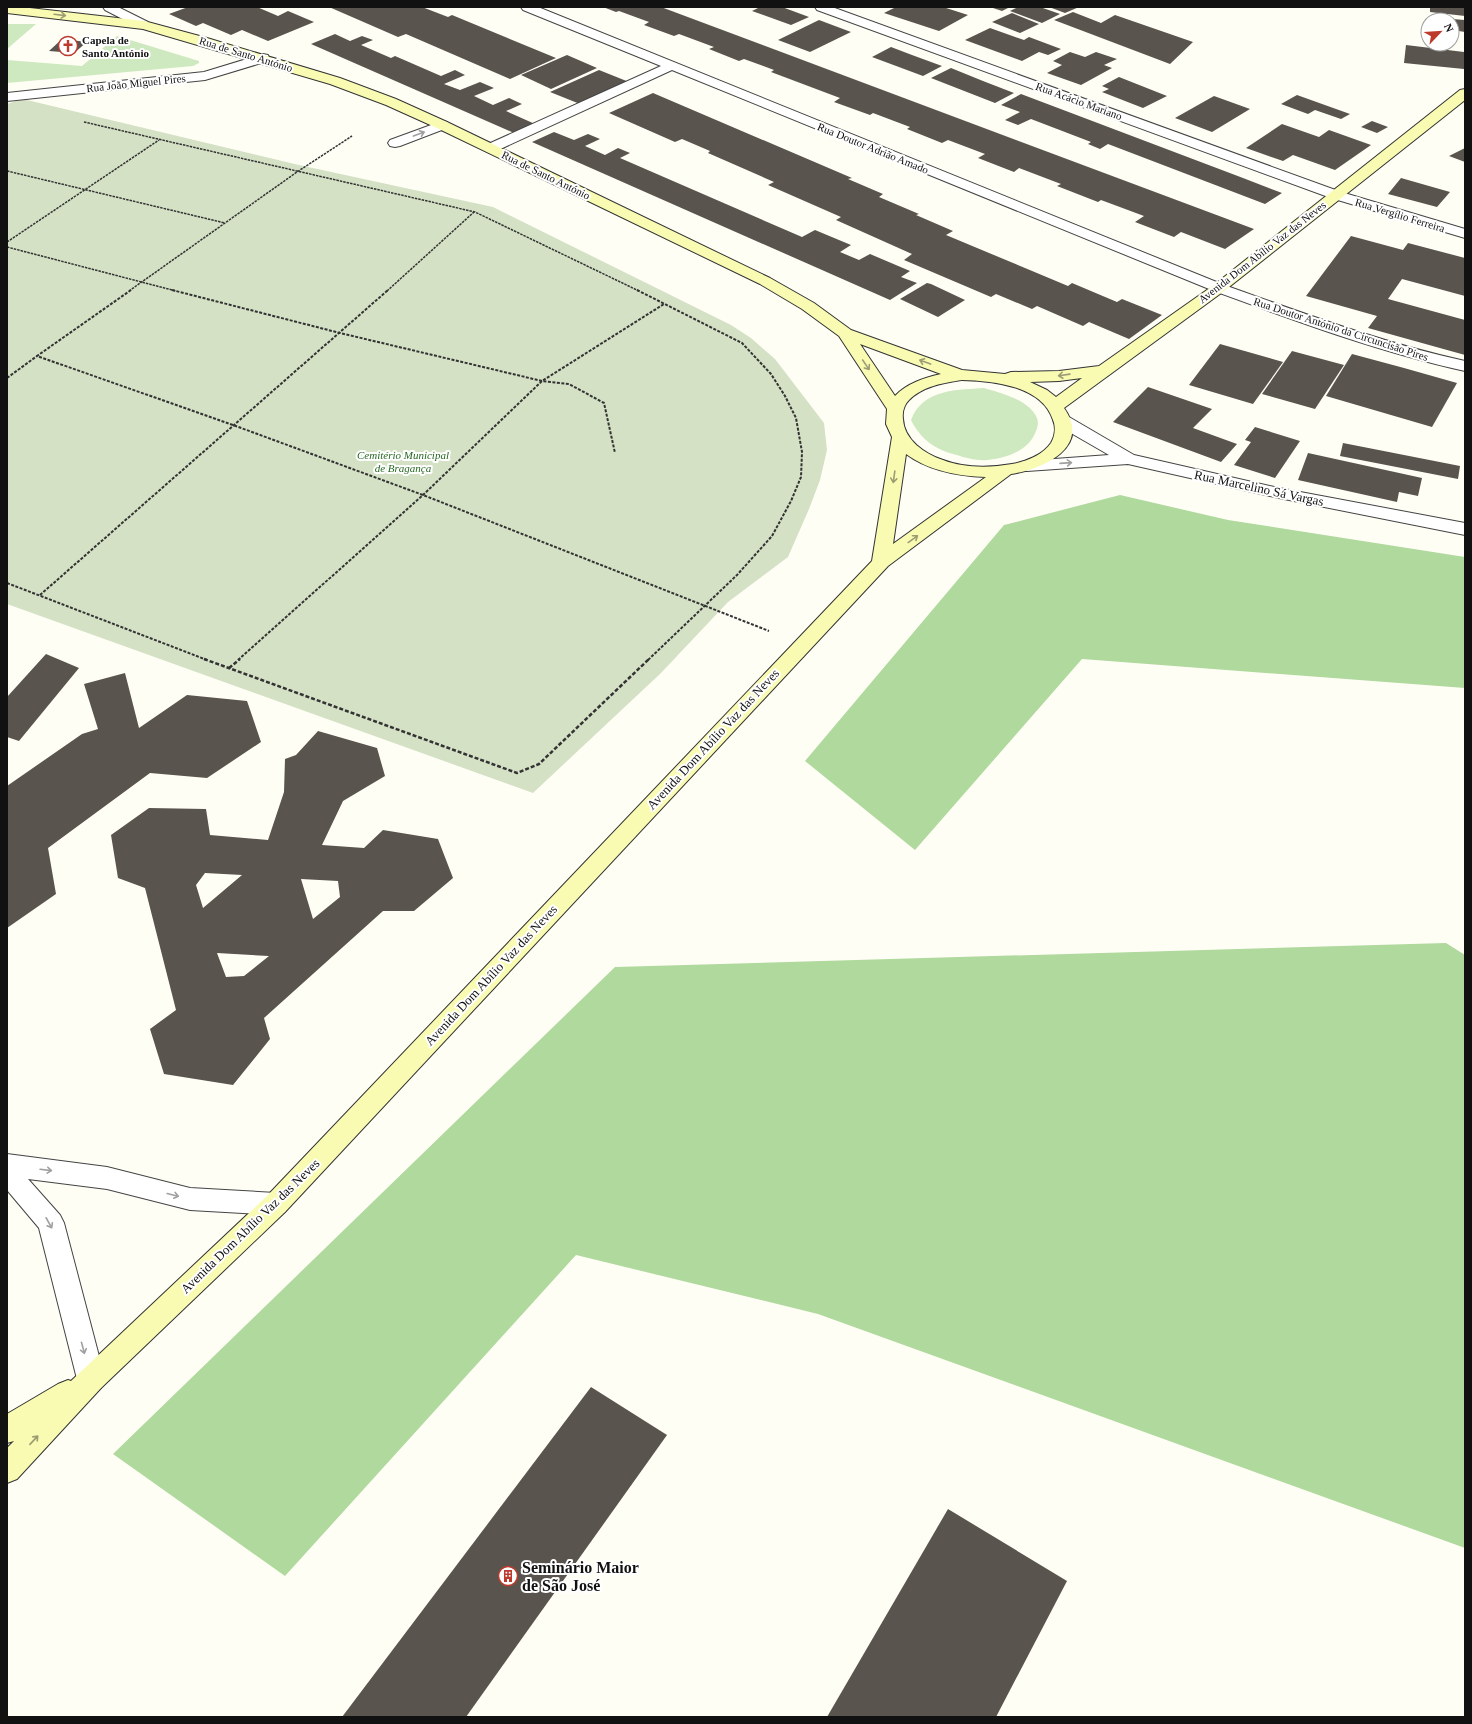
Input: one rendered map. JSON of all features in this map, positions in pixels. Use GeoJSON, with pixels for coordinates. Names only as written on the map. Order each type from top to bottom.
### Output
{"type":"FeatureCollection","features":[{"type":"Feature","properties":{"kind":"street","name":"Rua de Santo António"},"geometry":{"type":"LineString","coordinates":[[111,7],[144,25]]}},
{"type":"Feature","properties":{"kind":"street","name":"Rua Doutor Adrião Amado"},"geometry":{"type":"LineString","coordinates":[[527,7],[1219,288]]}},
{"type":"Feature","properties":{"kind":"street","name":"Rua Acácio Mariano"},"geometry":{"type":"LineString","coordinates":[[821,7],[1336,195]]}},
{"type":"Feature","properties":{"kind":"street","name":"Rua de Santo António"},"geometry":{"type":"LineString","coordinates":[[7,9],[144,25],[263,58],[335,81],[392,102],[491,148],[766,281],[808,306],[845,333],[895,408]]}},
{"type":"Feature","properties":{"kind":"street","name":"Rua João Miguel Pires"},"geometry":{"type":"LineString","coordinates":[[7,97],[205,76],[263,58]]}},
{"type":"Feature","properties":{"kind":"street"},"geometry":{"type":"LineString","coordinates":[[491,148],[671,66]]}},
{"type":"Feature","properties":{"kind":"street"},"geometry":{"type":"LineString","coordinates":[[205,76],[224,83]]}},
{"type":"Feature","properties":{"kind":"street","name":"Avenida Dom Abílio Vaz das Neves"},"geometry":{"type":"LineString","coordinates":[[1059,414],[1103,370],[1219,288],[1465,93]]}},
{"type":"Feature","properties":{"kind":"street"},"geometry":{"type":"LineString","coordinates":[[395,143],[442,125]]}},
{"type":"Feature","properties":{"kind":"street","name":"Rua Vergílio Ferreira"},"geometry":{"type":"LineString","coordinates":[[1336,195],[1465,234]]}},
{"type":"Feature","properties":{"kind":"street","name":"Rua Doutor António da Circuncisão Pires"},"geometry":{"type":"LineString","coordinates":[[1219,288],[1320,324],[1434,359],[1465,366]]}},
{"type":"Feature","properties":{"kind":"street"},"geometry":{"type":"LineString","coordinates":[[845,333],[962,375]]}},
{"type":"Feature","properties":{"kind":"street"},"geometry":{"type":"LineString","coordinates":[[1103,370],[1059,376],[994,377],[962,375],[939,379],[919,386],[904,396],[895,408],[893,423],[900,438],[914,452],[935,463],[960,469],[983,472],[1027,466],[1128,459]]}},
{"type":"Feature","properties":{"kind":"street"},"geometry":{"type":"LineString","coordinates":[[994,377],[1019,383],[1040,393],[1059,414],[1064,434],[1057,447],[1044,458],[1027,466]]}},
{"type":"Feature","properties":{"kind":"street","name":"Rua Marcelino Sá Vargas"},"geometry":{"type":"LineString","coordinates":[[1059,414],[1128,459],[1286,495],[1424,523],[1465,529]]}},
{"type":"Feature","properties":{"kind":"street"},"geometry":{"type":"LineString","coordinates":[[882,562],[900,438]]}},
{"type":"Feature","properties":{"kind":"street","name":"Avenida Dom Abílio Vaz das Neves"},"geometry":{"type":"LineString","coordinates":[[7,1469],[91,1379],[276,1204],[882,562],[1006,470]]}},
{"type":"Feature","properties":{"kind":"street"},"geometry":{"type":"LineString","coordinates":[[7,1165],[107,1178],[190,1199],[276,1204]]}},
{"type":"Feature","properties":{"kind":"street"},"geometry":{"type":"LineString","coordinates":[[7,1172],[50,1223],[91,1379]]}},
{"type":"Feature","properties":{"kind":"street","name":"Avenida Dom Abílio Vaz das Neves"},"geometry":{"type":"LineString","coordinates":[[7,1430],[91,1379]]}},
{"type":"Feature","properties":{"kind":"path"},"geometry":{"type":"LineString","coordinates":[[7,583],[228,668],[517,773],[539,764],[737,575],[772,536],[801,477],[802,452],[796,418],[785,396],[771,374],[742,343],[665,303],[475,212],[82,121]]}},
{"type":"Feature","properties":{"kind":"path"},"geometry":{"type":"LineString","coordinates":[[7,378],[225,223],[352,136]]}},
{"type":"Feature","properties":{"kind":"path"},"geometry":{"type":"LineString","coordinates":[[7,242],[159,140]]}},
{"type":"Feature","properties":{"kind":"path"},"geometry":{"type":"LineString","coordinates":[[7,171],[225,223]]}},
{"type":"Feature","properties":{"kind":"path"},"geometry":{"type":"LineString","coordinates":[[40,596],[233,425],[340,333],[475,212]]}},
{"type":"Feature","properties":{"kind":"path"},"geometry":{"type":"LineString","coordinates":[[7,247],[340,333],[542,381],[569,384],[604,403],[615,453]]}},
{"type":"Feature","properties":{"kind":"path"},"geometry":{"type":"LineString","coordinates":[[228,668],[423,495],[542,381],[665,303]]}},
{"type":"Feature","properties":{"kind":"path"},"geometry":{"type":"LineString","coordinates":[[37,356],[233,425],[423,495],[803,644]]}},
{"type":"Feature","properties":{"kind":"green space"},"geometry":{"type":"Polygon","coordinates":[[[7,24],[36,24],[7,49],[7,24]]]}},
{"type":"Feature","properties":{"kind":"green space"},"geometry":{"type":"Polygon","coordinates":[[[117,36],[199,61],[199,63],[193,66],[7,83],[7,60],[82,66],[117,36]]]}},
{"type":"Feature","properties":{"kind":"green space","name":"Cemitério Municipal de Bragança"},"geometry":{"type":"Polygon","coordinates":[[[19,100],[27,100],[299,165],[493,207],[731,325],[751,338],[775,359],[824,423],[827,450],[820,480],[788,557],[728,602],[661,673],[533,793],[7,604],[7,104],[19,100]]]}},
{"type":"Feature","properties":{"kind":"green space"},"geometry":{"type":"Polygon","coordinates":[[[984,388],[1020,401],[1032,410],[1038,420],[1038,426],[1033,438],[1028,444],[1016,452],[994,459],[983,460],[972,459],[949,453],[924,439],[911,420],[916,410],[932,397],[942,393],[962,389],[984,388]]]}},
{"type":"Feature","properties":{"kind":"green space"},"geometry":{"type":"Polygon","coordinates":[[[1120,495],[1228,520],[1465,557],[1465,688],[1082,659],[915,850],[805,761],[1004,525],[1120,495]]]}},
{"type":"Feature","properties":{"kind":"green space"},"geometry":{"type":"Polygon","coordinates":[[[1446,943],[1465,955],[1465,1548],[818,1314],[576,1255],[285,1576],[113,1454],[615,967],[1446,943]]]}},
{"type":"Feature","properties":{"kind":"building"},"geometry":{"type":"Polygon","coordinates":[[[188,7],[257,7],[278,16],[288,11],[314,22],[268,41],[242,30],[231,35],[203,23],[196,26],[169,14],[188,7]]]}},
{"type":"Feature","properties":{"kind":"building"},"geometry":{"type":"Polygon","coordinates":[[[329,7],[422,7],[448,17],[452,15],[556,58],[510,79],[406,34],[398,37],[329,7]]]}},
{"type":"Feature","properties":{"kind":"building"},"geometry":{"type":"Polygon","coordinates":[[[603,7],[661,7],[1254,229],[1225,249],[1181,232],[1174,237],[1135,222],[1144,216],[1101,200],[1098,202],[1057,186],[1061,184],[1019,168],[1014,172],[978,158],[985,154],[948,140],[942,143],[907,129],[910,127],[873,113],[870,115],[834,102],[840,98],[771,72],[774,70],[744,59],[739,61],[709,49],[714,47],[679,34],[674,36],[644,25],[649,22],[603,7]]]}},
{"type":"Feature","properties":{"kind":"building"},"geometry":{"type":"Polygon","coordinates":[[[760,7],[782,7],[809,17],[791,25],[752,11],[760,7]]]}},
{"type":"Feature","properties":{"kind":"building"},"geometry":{"type":"Polygon","coordinates":[[[896,7],[943,7],[968,15],[939,31],[884,13],[896,7]]]}},
{"type":"Feature","properties":{"kind":"building"},"geometry":{"type":"Polygon","coordinates":[[[990,7],[1010,7],[1002,11],[990,7]]]}},
{"type":"Feature","properties":{"kind":"building"},"geometry":{"type":"Polygon","coordinates":[[[1018,7],[1040,7],[1060,14],[1042,23],[1010,11],[1018,7]]]}},
{"type":"Feature","properties":{"kind":"building"},"geometry":{"type":"Polygon","coordinates":[[[1049,7],[1079,7],[1065,13],[1049,7]]]}},
{"type":"Feature","properties":{"kind":"building"},"geometry":{"type":"Polygon","coordinates":[[[1430,7],[1465,7],[1465,16],[1460,15],[1460,12],[1430,12],[1430,7]]]}},
{"type":"Feature","properties":{"kind":"building"},"geometry":{"type":"Polygon","coordinates":[[[1073,12],[1101,23],[1115,15],[1193,42],[1170,64],[1054,20],[1073,12]]]}},
{"type":"Feature","properties":{"kind":"building"},"geometry":{"type":"Polygon","coordinates":[[[1012,13],[1039,24],[1020,33],[992,22],[1012,13]]]}},
{"type":"Feature","properties":{"kind":"building"},"geometry":{"type":"Polygon","coordinates":[[[819,20],[851,32],[810,52],[778,40],[819,20]]]}},
{"type":"Feature","properties":{"kind":"building"},"geometry":{"type":"Polygon","coordinates":[[[1460,20],[1465,20],[1465,32],[1460,31],[1460,20]]]}},
{"type":"Feature","properties":{"kind":"building"},"geometry":{"type":"Polygon","coordinates":[[[990,28],[1024,40],[1029,37],[1061,49],[1048,55],[1039,52],[1022,61],[965,40],[990,28]]]}},
{"type":"Feature","properties":{"kind":"building"},"geometry":{"type":"Polygon","coordinates":[[[335,34],[350,41],[362,36],[373,40],[361,45],[391,58],[395,56],[441,76],[455,70],[465,75],[444,84],[460,90],[480,82],[494,88],[474,96],[493,105],[509,98],[522,104],[506,111],[535,124],[514,133],[311,44],[335,34]]]}},
{"type":"Feature","properties":{"kind":"building","name":"Capela de Santo António"},"geometry":{"type":"Polygon","coordinates":[[[62,39],[87,42],[74,53],[49,51],[62,39]]]}},
{"type":"Feature","properties":{"kind":"building"},"geometry":{"type":"Polygon","coordinates":[[[1406,45],[1420,47],[1420,52],[1464,52],[1464,69],[1404,63],[1406,45]]]}},
{"type":"Feature","properties":{"kind":"building"},"geometry":{"type":"Polygon","coordinates":[[[891,47],[942,66],[923,76],[872,57],[891,47]]]}},
{"type":"Feature","properties":{"kind":"building"},"geometry":{"type":"Polygon","coordinates":[[[1070,52],[1085,57],[1096,52],[1117,59],[1104,65],[1112,68],[1081,85],[1047,73],[1062,65],[1053,61],[1070,52]]]}},
{"type":"Feature","properties":{"kind":"building"},"geometry":{"type":"Polygon","coordinates":[[[567,55],[597,68],[551,89],[521,75],[567,55]]]}},
{"type":"Feature","properties":{"kind":"building"},"geometry":{"type":"Polygon","coordinates":[[[951,68],[1014,93],[995,103],[931,78],[951,68]]]}},
{"type":"Feature","properties":{"kind":"building"},"geometry":{"type":"Polygon","coordinates":[[[599,70],[629,82],[580,104],[550,92],[599,70]]]}},
{"type":"Feature","properties":{"kind":"building"},"geometry":{"type":"Polygon","coordinates":[[[1119,77],[1167,96],[1143,108],[1102,92],[1109,89],[1102,86],[1119,77]]]}},
{"type":"Feature","properties":{"kind":"building"},"geometry":{"type":"Polygon","coordinates":[[[653,93],[852,178],[848,179],[883,194],[879,197],[919,214],[916,215],[953,231],[946,235],[1068,286],[1072,283],[1117,302],[1122,299],[1162,315],[1129,339],[1089,322],[1083,326],[1037,306],[1032,309],[996,294],[991,297],[904,260],[912,254],[836,220],[841,217],[768,185],[774,182],[708,153],[710,151],[682,139],[675,142],[609,113],[653,93]]]}},
{"type":"Feature","properties":{"kind":"building"},"geometry":{"type":"Polygon","coordinates":[[[1021,94],[1282,193],[1265,204],[1108,144],[1100,149],[1088,144],[1091,142],[1031,119],[1018,125],[1005,120],[1020,112],[1001,105],[1021,94]]]}},
{"type":"Feature","properties":{"kind":"building"},"geometry":{"type":"Polygon","coordinates":[[[1297,95],[1350,114],[1341,119],[1315,110],[1308,114],[1281,104],[1297,95]]]}},
{"type":"Feature","properties":{"kind":"building"},"geometry":{"type":"Polygon","coordinates":[[[1214,96],[1250,109],[1212,132],[1175,118],[1214,96]]]}},
{"type":"Feature","properties":{"kind":"building"},"geometry":{"type":"Polygon","coordinates":[[[1372,121],[1388,127],[1377,133],[1361,127],[1372,121]]]}},
{"type":"Feature","properties":{"kind":"building"},"geometry":{"type":"Polygon","coordinates":[[[1282,124],[1319,137],[1329,130],[1371,145],[1335,170],[1293,155],[1283,161],[1246,148],[1282,124]]]}},
{"type":"Feature","properties":{"kind":"building"},"geometry":{"type":"Polygon","coordinates":[[[554,132],[574,140],[588,134],[600,139],[585,146],[605,155],[618,148],[630,153],[620,158],[802,237],[815,230],[851,245],[840,252],[859,260],[870,254],[910,271],[901,277],[917,283],[890,300],[532,142],[554,132]]]}},
{"type":"Feature","properties":{"kind":"building"},"geometry":{"type":"Polygon","coordinates":[[[1465,148],[1465,162],[1449,156],[1465,148]]]}},
{"type":"Feature","properties":{"kind":"building"},"geometry":{"type":"Polygon","coordinates":[[[1401,178],[1450,192],[1437,207],[1388,194],[1401,178]]]}},
{"type":"Feature","properties":{"kind":"building"},"geometry":{"type":"Polygon","coordinates":[[[1351,236],[1403,250],[1408,243],[1465,258],[1465,296],[1402,279],[1388,299],[1465,320],[1465,355],[1368,328],[1377,316],[1306,296],[1351,236]]]}},
{"type":"Feature","properties":{"kind":"building"},"geometry":{"type":"Polygon","coordinates":[[[927,283],[965,300],[938,317],[900,299],[927,283]]]}},
{"type":"Feature","properties":{"kind":"building"},"geometry":{"type":"Polygon","coordinates":[[[1220,344],[1283,362],[1253,404],[1189,385],[1220,344]]]}},
{"type":"Feature","properties":{"kind":"building"},"geometry":{"type":"Polygon","coordinates":[[[1292,351],[1344,365],[1315,409],[1262,394],[1292,351]]]}},
{"type":"Feature","properties":{"kind":"building"},"geometry":{"type":"Polygon","coordinates":[[[1352,354],[1457,383],[1432,427],[1326,396],[1352,354]]]}},
{"type":"Feature","properties":{"kind":"building"},"geometry":{"type":"Polygon","coordinates":[[[1148,387],[1212,409],[1193,428],[1237,444],[1221,462],[1113,422],[1148,387]]]}},
{"type":"Feature","properties":{"kind":"building"},"geometry":{"type":"Polygon","coordinates":[[[1255,427],[1300,441],[1275,478],[1234,465],[1251,442],[1245,440],[1255,427]]]}},
{"type":"Feature","properties":{"kind":"building"},"geometry":{"type":"Polygon","coordinates":[[[1343,443],[1460,466],[1458,479],[1340,456],[1343,443]]]}},
{"type":"Feature","properties":{"kind":"building"},"geometry":{"type":"Polygon","coordinates":[[[1308,453],[1422,478],[1418,496],[1399,492],[1397,502],[1298,480],[1308,453]]]}},
{"type":"Feature","properties":{"kind":"building"},"geometry":{"type":"Polygon","coordinates":[[[46,654],[79,668],[19,741],[7,737],[7,697],[46,654]]]}},
{"type":"Feature","properties":{"kind":"building"},"geometry":{"type":"Polygon","coordinates":[[[125,673],[139,728],[187,695],[247,701],[261,742],[207,778],[150,773],[48,848],[56,894],[7,928],[7,786],[82,734],[98,729],[84,684],[125,673]]]}},
{"type":"Feature","properties":{"kind":"building"},"geometry":{"type":"Polygon","coordinates":[[[318,731],[377,748],[385,776],[343,801],[322,845],[364,848],[383,830],[438,839],[453,878],[414,911],[383,911],[264,1018],[270,1039],[233,1085],[164,1074],[150,1029],[176,1010],[145,888],[118,878],[111,835],[149,808],[206,809],[210,835],[268,840],[284,792],[285,759],[296,755],[318,731]],[[205,873],[196,885],[203,908],[242,875],[205,873]],[[301,879],[313,919],[340,897],[338,881],[301,879]],[[217,953],[226,977],[244,976],[269,956],[217,953]]]}},
{"type":"Feature","properties":{"kind":"building","name":"Seminário Maior de São José"},"geometry":{"type":"Polygon","coordinates":[[[591,1387],[667,1435],[466,1717],[342,1717],[591,1387]]]}},
{"type":"Feature","properties":{"kind":"building"},"geometry":{"type":"Polygon","coordinates":[[[948,1509],[1067,1581],[996,1717],[827,1717],[948,1509]]]}},
{"type":"Feature","properties":{"kind":"place","name":"Capela de Santo António"},"geometry":{"type":"Point","coordinates":[68,46]}},
{"type":"Feature","properties":{"kind":"place","name":"Seminário Maior de São José"},"geometry":{"type":"Point","coordinates":[508,1576]}}]}
